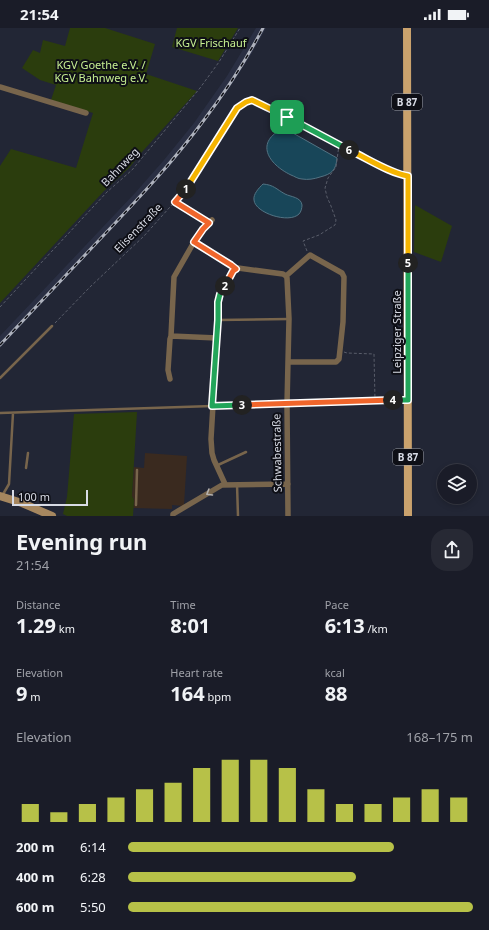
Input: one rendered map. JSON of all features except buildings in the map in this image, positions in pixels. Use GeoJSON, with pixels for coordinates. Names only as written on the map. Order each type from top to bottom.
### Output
{"type":"FeatureCollection","features":[{"type":"Feature","properties":{"kind":"main road","name":"Leipziger Straße"},"geometry":{"type":"LineString","coordinates":[[407,28],[408,516]]}},
{"type":"Feature","properties":{"kind":"street"},"geometry":{"type":"LineString","coordinates":[[0,87],[86,113]]}},
{"type":"Feature","properties":{"kind":"street"},"geometry":{"type":"LineString","coordinates":[[170,379],[168,370],[174,277],[194,242],[210,221]]}},
{"type":"Feature","properties":{"kind":"street"},"geometry":{"type":"LineString","coordinates":[[194,242],[236,269]]}},
{"type":"Feature","properties":{"kind":"street"},"geometry":{"type":"LineString","coordinates":[[225,484],[212,453],[211,439],[218,302],[220,294],[233,271],[238,268],[283,274],[286,276],[310,255],[342,273],[344,276],[343,322],[339,359],[336,362],[289,362]]}},
{"type":"Feature","properties":{"kind":"street","name":"Schwabestraße"},"geometry":{"type":"LineString","coordinates":[[286,276],[289,319],[287,404],[288,516]]}},
{"type":"Feature","properties":{"kind":"street"},"geometry":{"type":"LineString","coordinates":[[171,336],[217,338]]}},
{"type":"Feature","properties":{"kind":"street"},"geometry":{"type":"LineString","coordinates":[[173,516],[173,514],[225,484],[288,484]]}},
{"type":"Feature","properties":{"kind":"street"},"geometry":{"type":"LineString","coordinates":[[1,496],[52,516]]}},
{"type":"Feature","properties":{"kind":"lane"},"geometry":{"type":"LineString","coordinates":[[218,320],[289,319]]}},
{"type":"Feature","properties":{"kind":"lane"},"geometry":{"type":"LineString","coordinates":[[0,378],[52,326]]}},
{"type":"Feature","properties":{"kind":"lane"},"geometry":{"type":"LineString","coordinates":[[0,413],[212,406]]}},
{"type":"Feature","properties":{"kind":"lane"},"geometry":{"type":"LineString","coordinates":[[1,496],[10,484],[13,413]]}},
{"type":"Feature","properties":{"kind":"lane"},"geometry":{"type":"LineString","coordinates":[[217,466],[246,452]]}},
{"type":"Feature","properties":{"kind":"lane"},"geometry":{"type":"LineString","coordinates":[[26,468],[28,453]]}},
{"type":"Feature","properties":{"kind":"lane"},"geometry":{"type":"LineString","coordinates":[[136,505],[137,470]]}},
{"type":"Feature","properties":{"kind":"lane"},"geometry":{"type":"LineString","coordinates":[[237,484],[238,516]]}},
{"type":"Feature","properties":{"kind":"path","name":"Bahnweg"},"geometry":{"type":"LineString","coordinates":[[0,307],[107,192],[132,170],[200,88],[219,62],[240,28]]}},
{"type":"Feature","properties":{"kind":"path","name":"Elisenstraße"},"geometry":{"type":"LineString","coordinates":[[52,326],[90,287],[144,236],[175,202],[187,188],[237,108],[246,102],[252,100],[391,171],[408,176]]}},
{"type":"Feature","properties":{"kind":"path"},"geometry":{"type":"LineString","coordinates":[[309,256],[303,241],[319,235],[335,225],[336,220],[325,188],[328,178],[336,167],[339,144]]}},
{"type":"Feature","properties":{"kind":"path"},"geometry":{"type":"LineString","coordinates":[[175,202],[210,221]]}},
{"type":"Feature","properties":{"kind":"path"},"geometry":{"type":"LineString","coordinates":[[340,350],[348,353],[374,354],[375,401]]}},
{"type":"Feature","properties":{"kind":"path"},"geometry":{"type":"LineString","coordinates":[[212,406],[408,400]]}},
{"type":"Feature","properties":{"kind":"shaded area"},"geometry":{"type":"Polygon","coordinates":[[[256,28],[266,28],[234,81],[170,166],[0,348],[0,336],[135,193],[194,123],[227,76],[256,28]]]}},
{"type":"Feature","properties":{"kind":"shaded area"},"geometry":{"type":"Polygon","coordinates":[[[284,128],[337,158],[336,166],[333,171],[324,176],[313,179],[299,179],[276,165],[268,153],[267,146],[269,140],[284,128]]]}},
{"type":"Feature","properties":{"kind":"shaded area"},"geometry":{"type":"Polygon","coordinates":[[[263,184],[272,186],[285,194],[300,200],[302,205],[300,213],[294,217],[288,218],[273,216],[260,209],[256,205],[254,196],[263,184]]]}},
{"type":"Feature","properties":{"kind":"shaded area"},"geometry":{"type":"Polygon","coordinates":[[[145,453],[187,456],[183,506],[172,505],[172,509],[133,508],[134,500],[132,496],[134,467],[144,468],[145,453]]]}},
{"type":"Feature","properties":{"kind":"green space","name":"KGV Goethe e.V. / KGV Bahnweg e.V."},"geometry":{"type":"Polygon","coordinates":[[[70,28],[105,28],[155,44],[146,74],[197,91],[129,168],[104,191],[0,303],[0,166],[11,149],[76,168],[93,113],[51,100],[56,85],[40,80],[22,68],[33,50],[40,53],[43,40],[65,46],[70,28]]]}},
{"type":"Feature","properties":{"kind":"green space","name":"KGV Frischauf"},"geometry":{"type":"Polygon","coordinates":[[[177,28],[238,28],[218,61],[172,47],[177,28]]]}},
{"type":"Feature","properties":{"kind":"green space"},"geometry":{"type":"Polygon","coordinates":[[[415,205],[452,226],[441,262],[414,252],[415,205]]]}},
{"type":"Feature","properties":{"kind":"green space"},"geometry":{"type":"Polygon","coordinates":[[[137,412],[132,496],[134,500],[133,516],[67,516],[63,514],[67,497],[74,414],[137,412]]]}},
{"type":"Feature","properties":{"kind":"railway"},"geometry":{"type":"LineString","coordinates":[[0,345],[129,209],[180,151],[228,87],[263,28]]}},
{"type":"Feature","properties":{"kind":"route"},"geometry":{"type":"LineString","coordinates":[[252,100],[287,117],[391,171],[408,176],[408,400],[212,406],[218,302],[220,294],[233,271],[236,269],[194,242],[209,223],[175,202],[187,188],[237,108],[252,100]]}}]}
